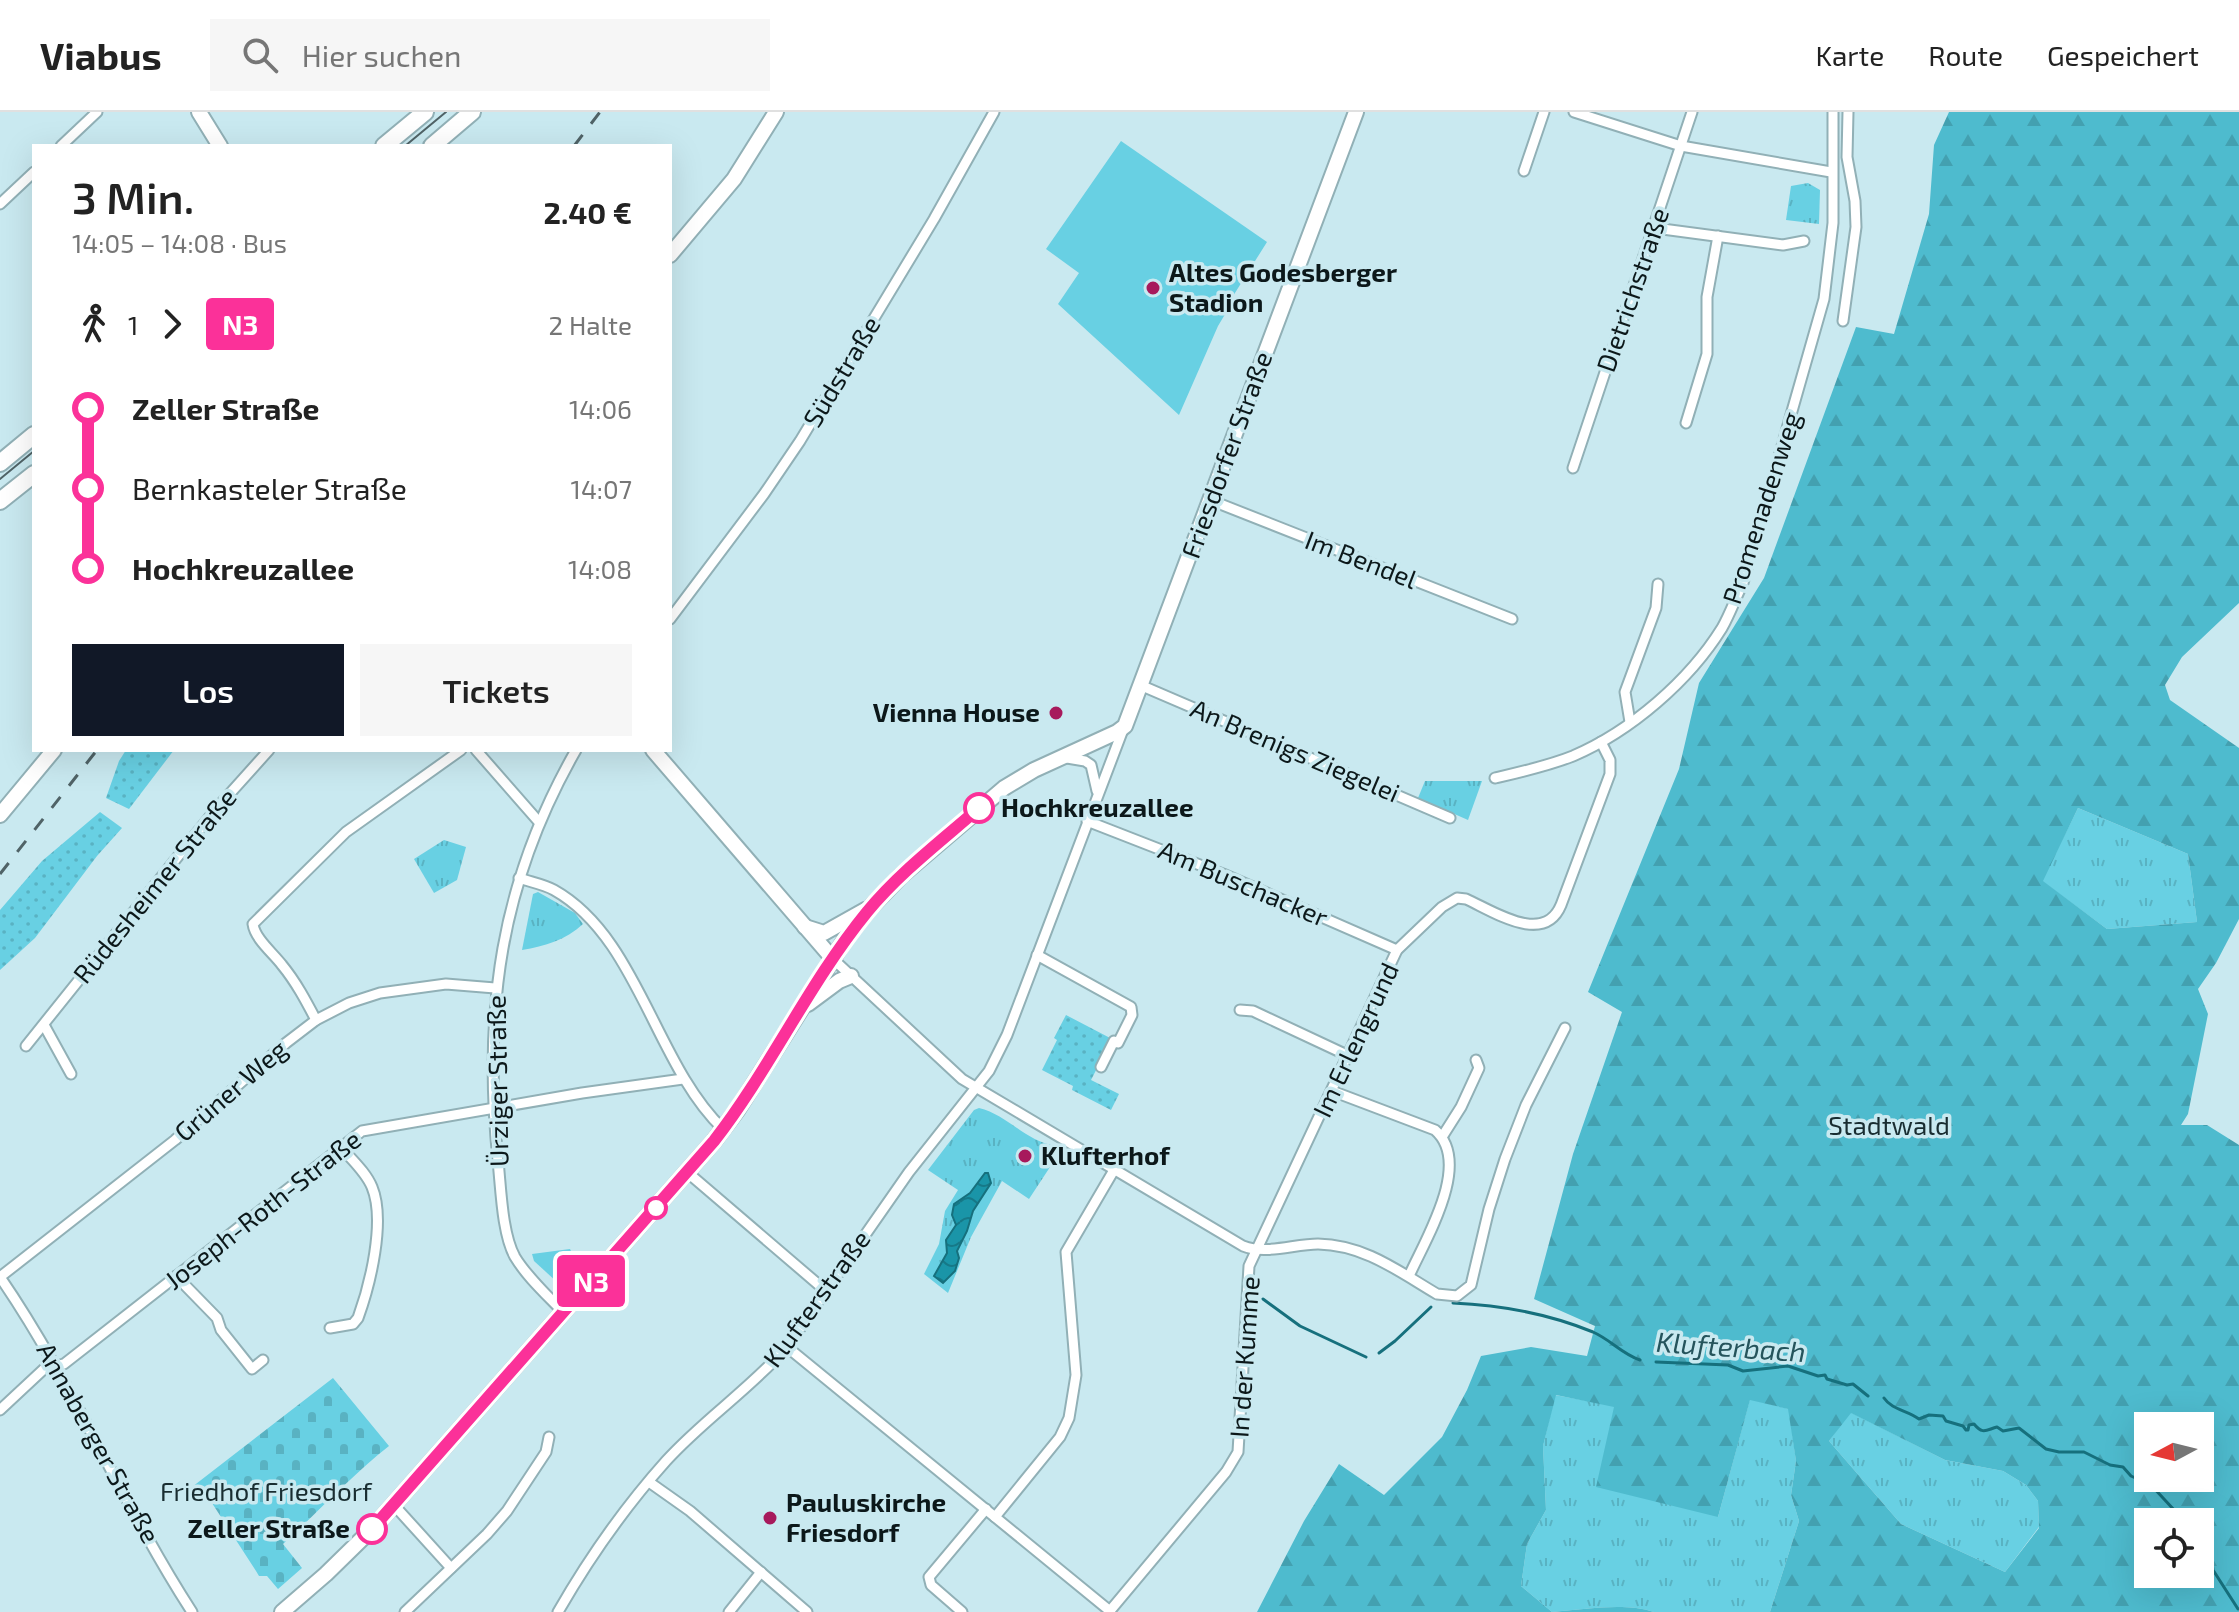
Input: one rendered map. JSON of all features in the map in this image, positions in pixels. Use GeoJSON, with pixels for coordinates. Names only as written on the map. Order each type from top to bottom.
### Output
{"type":"FeatureCollection","features":[{"type":"Feature","properties":{"kind":"main road"},"geometry":{"type":"LineString","coordinates":[[386,144],[425,112]]}},
{"type":"Feature","properties":{"kind":"main road"},"geometry":{"type":"LineString","coordinates":[[434,144],[472,112]]}},
{"type":"Feature","properties":{"kind":"main road"},"geometry":{"type":"LineString","coordinates":[[0,463],[32,437]]}},
{"type":"Feature","properties":{"kind":"main road"},"geometry":{"type":"LineString","coordinates":[[0,501],[32,476]]}},
{"type":"Feature","properties":{"kind":"street"},"geometry":{"type":"LineString","coordinates":[[63,144],[97,112]]}},
{"type":"Feature","properties":{"kind":"street"},"geometry":{"type":"LineString","coordinates":[[199,112],[219,144]]}},
{"type":"Feature","properties":{"kind":"street","name":"Südstraße"},"geometry":{"type":"LineString","coordinates":[[672,616],[785,464],[934,219],[994,112]]}},
{"type":"Feature","properties":{"kind":"street","name":"Friesdorfer Straße"},"geometry":{"type":"LineString","coordinates":[[977,1087],[1007,1035],[1356,112]]}},
{"type":"Feature","properties":{"kind":"street"},"geometry":{"type":"LineString","coordinates":[[1524,171],[1544,112]]}},
{"type":"Feature","properties":{"kind":"street"},"geometry":{"type":"LineString","coordinates":[[1574,112],[1681,146],[1831,172]]}},
{"type":"Feature","properties":{"kind":"street","name":"Dietrichstraße"},"geometry":{"type":"LineString","coordinates":[[1573,468],[1692,112]]}},
{"type":"Feature","properties":{"kind":"street","name":"Promenadenweg"},"geometry":{"type":"LineString","coordinates":[[1495,778],[1557,762],[1601,742],[1630,722],[1681,677],[1722,627],[1743,583],[1820,312],[1833,223],[1833,112]]}},
{"type":"Feature","properties":{"kind":"street"},"geometry":{"type":"LineString","coordinates":[[1843,321],[1856,227],[1847,157],[1848,112]]}},
{"type":"Feature","properties":{"kind":"street"},"geometry":{"type":"LineString","coordinates":[[672,253],[734,179],[772,117]]}},
{"type":"Feature","properties":{"kind":"street"},"geometry":{"type":"LineString","coordinates":[[0,204],[32,174]]}},
{"type":"Feature","properties":{"kind":"street"},"geometry":{"type":"LineString","coordinates":[[1655,228],[1783,245],[1804,241]]}},
{"type":"Feature","properties":{"kind":"street"},"geometry":{"type":"LineString","coordinates":[[1686,423],[1709,344],[1707,304],[1718,236]]}},
{"type":"Feature","properties":{"kind":"street"},"geometry":{"type":"LineString","coordinates":[[1830,259],[1850,261]]}},
{"type":"Feature","properties":{"kind":"street","name":"Im Bendel"},"geometry":{"type":"LineString","coordinates":[[1210,500],[1512,619]]}},
{"type":"Feature","properties":{"kind":"street"},"geometry":{"type":"LineString","coordinates":[[1630,722],[1625,692],[1656,608],[1658,584]]}},
{"type":"Feature","properties":{"kind":"street","name":"An Brenigs Ziegelei"},"geometry":{"type":"LineString","coordinates":[[1140,685],[1450,818]]}},
{"type":"Feature","properties":{"kind":"street"},"geometry":{"type":"LineString","coordinates":[[282,1612],[326,1574],[393,1504],[723,1129],[833,959],[870,908],[901,876],[1004,788],[1125,726]]}},
{"type":"Feature","properties":{"kind":"street","name":"Im Erlengrund"},"geometry":{"type":"LineString","coordinates":[[1259,1249],[1397,950],[1442,907],[1457,898],[1528,925],[1543,924],[1554,917],[1610,774],[1610,760],[1601,742]]}},
{"type":"Feature","properties":{"kind":"street"},"geometry":{"type":"LineString","coordinates":[[0,815],[52,752]]}},
{"type":"Feature","properties":{"kind":"street","name":"Rüdesheimer Straße"},"geometry":{"type":"LineString","coordinates":[[26,1046],[215,811],[267,752]]}},
{"type":"Feature","properties":{"kind":"street"},"geometry":{"type":"LineString","coordinates":[[316,1020],[305,998],[257,934],[253,924],[346,832],[458,752]]}},
{"type":"Feature","properties":{"kind":"street"},"geometry":{"type":"LineString","coordinates":[[478,752],[539,822]]}},
{"type":"Feature","properties":{"kind":"street","name":"Ürziger Straße"},"geometry":{"type":"LineString","coordinates":[[563,1312],[520,1265],[512,1249],[502,1197],[492,1052],[495,988],[519,878],[539,822],[575,752]]}},
{"type":"Feature","properties":{"kind":"street"},"geometry":{"type":"LineString","coordinates":[[655,752],[833,959],[955,1073],[1243,1246],[1259,1249],[1315,1244],[1342,1246],[1372,1254],[1442,1295],[1457,1296],[1465,1292],[1471,1285],[1489,1209],[1505,1159],[1531,1095],[1565,1028]]}},
{"type":"Feature","properties":{"kind":"street"},"geometry":{"type":"LineString","coordinates":[[1059,758],[1075,758],[1091,765],[1097,784],[1097,799]]}},
{"type":"Feature","properties":{"kind":"street","name":"Am Buschacker"},"geometry":{"type":"LineString","coordinates":[[1087,821],[1223,874],[1397,950]]}},
{"type":"Feature","properties":{"kind":"street"},"geometry":{"type":"LineString","coordinates":[[519,878],[554,890],[582,912],[600,932],[627,972],[683,1079],[703,1110],[723,1129]]}},
{"type":"Feature","properties":{"kind":"street"},"geometry":{"type":"LineString","coordinates":[[805,926],[824,933],[870,908]]}},
{"type":"Feature","properties":{"kind":"street"},"geometry":{"type":"LineString","coordinates":[[1037,955],[1131,1007],[1130,1019],[1101,1067]]}},
{"type":"Feature","properties":{"kind":"street"},"geometry":{"type":"LineString","coordinates":[[802,1008],[851,976]]}},
{"type":"Feature","properties":{"kind":"street","name":"Grüner Weg"},"geometry":{"type":"LineString","coordinates":[[0,1277],[175,1140],[316,1020],[349,1003],[380,993],[446,984],[495,988]]}},
{"type":"Feature","properties":{"kind":"street"},"geometry":{"type":"LineString","coordinates":[[1240,1010],[1253,1011],[1349,1056]]}},
{"type":"Feature","properties":{"kind":"street"},"geometry":{"type":"LineString","coordinates":[[44,1025],[71,1074]]}},
{"type":"Feature","properties":{"kind":"street"},"geometry":{"type":"LineString","coordinates":[[1442,1137],[1461,1107],[1479,1068],[1476,1060]]}},
{"type":"Feature","properties":{"kind":"street","name":"Joseph-Roth-Straße"},"geometry":{"type":"LineString","coordinates":[[0,1410],[45,1368],[64,1364],[357,1134],[370,1128],[683,1079]]}},
{"type":"Feature","properties":{"kind":"street","name":"Klufterstraße"},"geometry":{"type":"LineString","coordinates":[[558,1612],[600,1542],[666,1461],[787,1347],[909,1172],[977,1087]]}},
{"type":"Feature","properties":{"kind":"street"},"geometry":{"type":"LineString","coordinates":[[1332,1091],[1435,1130],[1442,1137],[1448,1152],[1448,1182],[1409,1276]]}},
{"type":"Feature","properties":{"kind":"street"},"geometry":{"type":"LineString","coordinates":[[330,1328],[353,1324],[358,1318],[373,1260],[377,1220],[372,1188],[341,1147]]}},
{"type":"Feature","properties":{"kind":"street"},"geometry":{"type":"LineString","coordinates":[[995,1517],[1060,1437],[1072,1404],[1076,1375],[1066,1252],[1114,1170]]}},
{"type":"Feature","properties":{"kind":"street"},"geometry":{"type":"LineString","coordinates":[[687,1172],[826,1291]]}},
{"type":"Feature","properties":{"kind":"street","name":"In der Kumme"},"geometry":{"type":"LineString","coordinates":[[1109,1611],[1226,1472],[1238,1452],[1249,1266],[1259,1249]]}},
{"type":"Feature","properties":{"kind":"street"},"geometry":{"type":"LineString","coordinates":[[176,1276],[217,1318],[221,1330],[252,1369],[263,1360]]}},
{"type":"Feature","properties":{"kind":"street","name":"Annaberger Straße"},"geometry":{"type":"LineString","coordinates":[[0,1277],[55,1366],[192,1612]]}},
{"type":"Feature","properties":{"kind":"street"},"geometry":{"type":"LineString","coordinates":[[787,1347],[1109,1611]]}},
{"type":"Feature","properties":{"kind":"street"},"geometry":{"type":"LineString","coordinates":[[405,1612],[507,1511],[546,1452],[549,1437]]}},
{"type":"Feature","properties":{"kind":"street"},"geometry":{"type":"LineString","coordinates":[[649,1482],[690,1511],[807,1612]]}},
{"type":"Feature","properties":{"kind":"street"},"geometry":{"type":"LineString","coordinates":[[393,1504],[451,1568]]}},
{"type":"Feature","properties":{"kind":"street"},"geometry":{"type":"LineString","coordinates":[[962,1612],[931,1585],[929,1577],[986,1509]]}},
{"type":"Feature","properties":{"kind":"street"},"geometry":{"type":"LineString","coordinates":[[729,1612],[761,1572]]}},
{"type":"Feature","properties":{"kind":"green space","name":"Stadtwald"},"geometry":{"type":"Polygon","coordinates":[[[1949,112],[2239,112],[2239,603],[2182,657],[2165,685],[2170,700],[2239,748],[2239,919],[2198,989],[2208,1014],[2188,1114],[2181,1125],[2207,1125],[2239,1145],[2239,1612],[1770,1612],[1799,1521],[1791,1495],[1796,1461],[1788,1409],[1750,1400],[1718,1517],[1596,1487],[1614,1407],[1556,1395],[1543,1446],[1546,1510],[1527,1544],[1521,1586],[1552,1612],[1257,1612],[1304,1521],[1339,1464],[1384,1495],[1442,1437],[1481,1356],[1531,1347],[1587,1356],[1595,1326],[1534,1299],[1573,1154],[1622,1012],[1588,992],[1679,769],[1699,683],[1764,578],[1856,327],[1894,334],[1929,214],[1934,145],[1949,112]],[[2078,808],[2043,881],[2107,929],[2197,922],[2188,854],[2078,808]],[[1851,1413],[1829,1441],[1901,1524],[2005,1572],[2039,1528],[2038,1501],[2026,1485],[2003,1471],[1945,1460],[1851,1413]]]}},
{"type":"Feature","properties":{"kind":"green space","name":"Altes Godesberger Stadion"},"geometry":{"type":"Polygon","coordinates":[[[1121,141],[1267,242],[1228,304],[1230,306],[1179,415],[1058,304],[1079,273],[1046,249],[1121,141]]]}},
{"type":"Feature","properties":{"kind":"green space"},"geometry":{"type":"Polygon","coordinates":[[[1808,183],[1820,190],[1819,224],[1786,220],[1791,186],[1808,183]]]}},
{"type":"Feature","properties":{"kind":"green space"},"geometry":{"type":"Polygon","coordinates":[[[125,752],[172,752],[129,809],[106,798],[125,752]]]}},
{"type":"Feature","properties":{"kind":"green space"},"geometry":{"type":"Polygon","coordinates":[[[1425,781],[1482,781],[1468,820],[1418,798],[1425,781]]]}},
{"type":"Feature","properties":{"kind":"green space"},"geometry":{"type":"Polygon","coordinates":[[[2078,808],[2188,854],[2197,922],[2107,929],[2042,881],[2078,808]]]}},
{"type":"Feature","properties":{"kind":"green space"},"geometry":{"type":"Polygon","coordinates":[[[100,812],[122,828],[35,938],[0,970],[0,910],[42,861],[100,812]]]}},
{"type":"Feature","properties":{"kind":"green space"},"geometry":{"type":"Polygon","coordinates":[[[444,840],[466,847],[457,880],[434,893],[414,859],[444,840]]]}},
{"type":"Feature","properties":{"kind":"green space"},"geometry":{"type":"Polygon","coordinates":[[[538,892],[575,913],[583,924],[555,942],[522,950],[533,894],[538,892]]]}},
{"type":"Feature","properties":{"kind":"green space"},"geometry":{"type":"Polygon","coordinates":[[[1066,1015],[1112,1039],[1091,1080],[1119,1094],[1111,1110],[1042,1070],[1066,1015]]]}},
{"type":"Feature","properties":{"kind":"green space"},"geometry":{"type":"Polygon","coordinates":[[[979,1108],[999,1116],[1045,1144],[1056,1146],[1052,1164],[1029,1199],[1002,1181],[971,1237],[948,1293],[924,1274],[939,1244],[945,1211],[958,1190],[928,1170],[974,1110],[979,1108]]]}},
{"type":"Feature","properties":{"kind":"green space"},"geometry":{"type":"Polygon","coordinates":[[[570,1249],[578,1266],[563,1283],[558,1283],[534,1261],[532,1254],[570,1249]]]}},
{"type":"Feature","properties":{"kind":"green space","name":"Friedhof Friesdorf"},"geometry":{"type":"Polygon","coordinates":[[[333,1378],[389,1446],[283,1544],[302,1568],[278,1589],[267,1576],[259,1576],[210,1500],[205,1503],[192,1487],[333,1378]]]}},
{"type":"Feature","properties":{"kind":"green space"},"geometry":{"type":"Polygon","coordinates":[[[1555,1395],[1615,1406],[1718,1517],[1750,1399],[1789,1409],[1796,1461],[1791,1495],[1799,1521],[1770,1612],[1654,1612],[1616,1607],[1552,1612],[1521,1586],[1527,1544],[1546,1510],[1543,1446],[1555,1395]]]}},
{"type":"Feature","properties":{"kind":"green space"},"geometry":{"type":"Polygon","coordinates":[[[1850,1412],[1945,1460],[2003,1471],[2026,1485],[2038,1501],[2039,1527],[2005,1572],[1901,1524],[1829,1441],[1850,1412]]]}},
{"type":"Feature","properties":{"kind":"green space"},"geometry":{"type":"Polygon","coordinates":[[[1616,1607],[1654,1612],[1552,1612],[1616,1607]]]}},
{"type":"Feature","properties":{"kind":"water"},"geometry":{"type":"Polygon","coordinates":[[[988,1173],[991,1183],[973,1211],[957,1251],[959,1258],[955,1271],[943,1283],[934,1276],[947,1253],[946,1240],[956,1225],[952,1215],[954,1204],[970,1193],[988,1173]]]}},
{"type":"Feature","properties":{"kind":"waterway","name":"Klufterbach"},"geometry":{"type":"LineString","coordinates":[[1263,1299],[1300,1326],[1366,1357]]}},
{"type":"Feature","properties":{"kind":"waterway","name":"Klufterbach"},"geometry":{"type":"LineString","coordinates":[[1453,1303],[1506,1308],[1559,1320],[1593,1332],[1640,1360]]}},
{"type":"Feature","properties":{"kind":"waterway","name":"Klufterbach"},"geometry":{"type":"LineString","coordinates":[[1379,1353],[1431,1307]]}},
{"type":"Feature","properties":{"kind":"waterway","name":"Klufterbach"},"geometry":{"type":"LineString","coordinates":[[1656,1362],[1728,1365],[1743,1371],[1788,1366],[1818,1376],[1825,1375],[1827,1379],[1847,1385],[1853,1384],[1868,1396]]}},
{"type":"Feature","properties":{"kind":"waterway","name":"Klufterbach"},"geometry":{"type":"LineString","coordinates":[[1884,1398],[1891,1405],[1919,1419],[1929,1415],[1943,1416],[1946,1421],[1963,1426],[1966,1430],[1974,1424],[1982,1431],[1997,1427],[2003,1431],[2019,1428],[2046,1449],[2084,1452],[2110,1465],[2123,1467],[2131,1476],[2151,1485],[2172,1508]]}},
{"type":"Feature","properties":{"kind":"waterway","name":"Klufterbach"},"geometry":{"type":"LineString","coordinates":[[2214,1572],[2238,1609]]}},
{"type":"Feature","properties":{"kind":"tram line"},"geometry":{"type":"LineString","coordinates":[[407,144],[446,112]]}},
{"type":"Feature","properties":{"kind":"tram line"},"geometry":{"type":"LineString","coordinates":[[0,479],[32,453]]}},
{"type":"Feature","properties":{"kind":"railway"},"geometry":{"type":"LineString","coordinates":[[576,144],[600,112]]}},
{"type":"Feature","properties":{"kind":"railway"},"geometry":{"type":"LineString","coordinates":[[0,874],[95,752]]}},
{"type":"Feature","properties":{"kind":"bus line","name":"N3"},"geometry":{"type":"LineString","coordinates":[[372,1529],[714,1141],[738,1109],[846,938],[870,908],[901,876],[979,808]]}},
{"type":"Feature","properties":{"kind":"place","name":"Altes Godesberger Stadion"},"geometry":{"type":"Point","coordinates":[1153,288]}},
{"type":"Feature","properties":{"kind":"place","name":"Vienna House"},"geometry":{"type":"Point","coordinates":[1056,713]}},
{"type":"Feature","properties":{"kind":"place","name":"Hochkreuzallee"},"geometry":{"type":"Point","coordinates":[979,808]}},
{"type":"Feature","properties":{"kind":"place","name":"Klufterhof"},"geometry":{"type":"Point","coordinates":[1025,1156]}},
{"type":"Feature","properties":{"kind":"place","name":"Pauluskirche Friesdorf"},"geometry":{"type":"Point","coordinates":[770,1518]}},
{"type":"Feature","properties":{"kind":"place","name":"Zeller Straße"},"geometry":{"type":"Point","coordinates":[372,1529]}}]}
